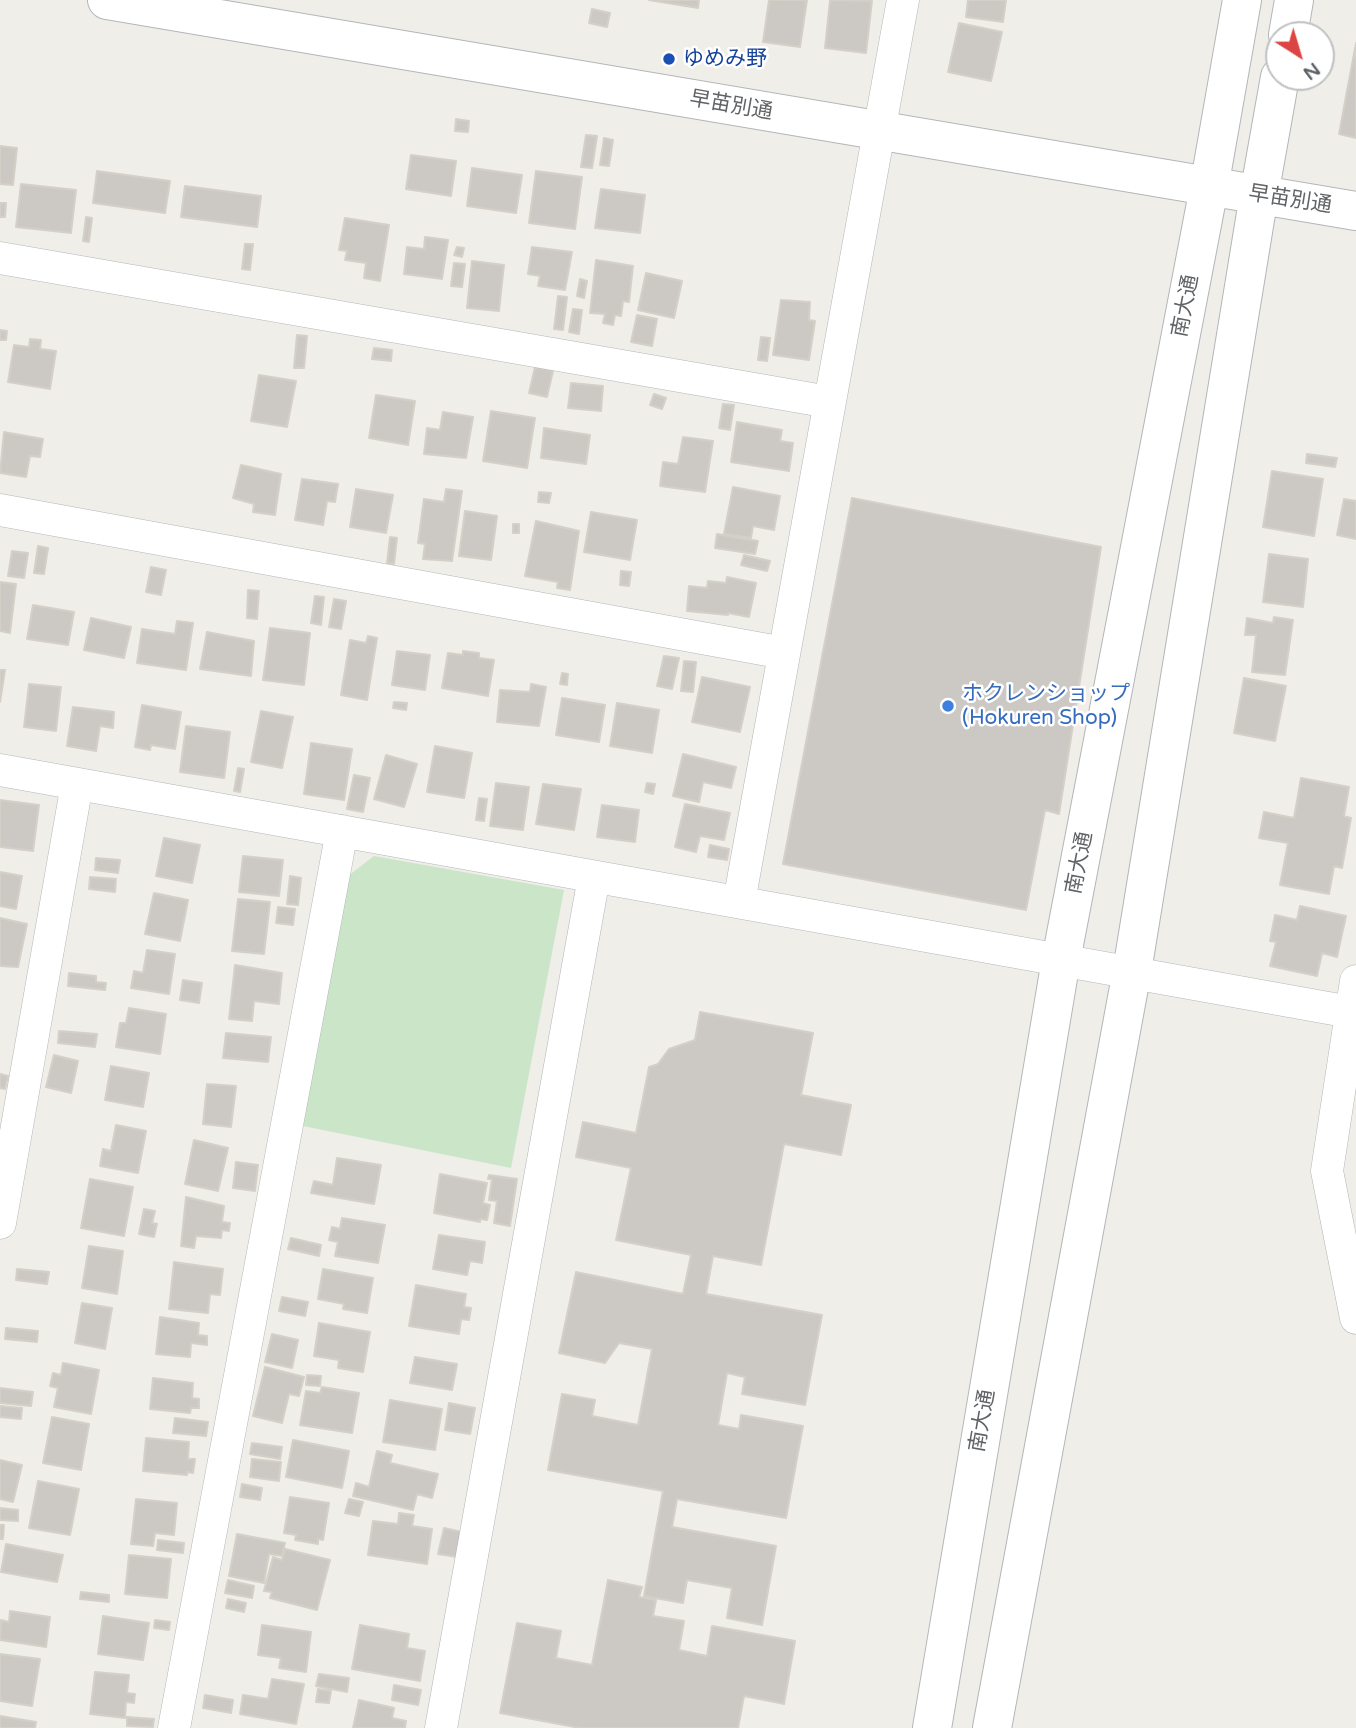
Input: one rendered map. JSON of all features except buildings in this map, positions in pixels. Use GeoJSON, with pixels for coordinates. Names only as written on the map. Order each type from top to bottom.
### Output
{"type":"FeatureCollection","features":[{"type":"Feature","properties":{"kind":"main road","name":"早苗別通"},"geometry":{"type":"LineString","coordinates":[[107,0],[1356,211]]}},
{"type":"Feature","properties":{"kind":"main road","name":"南大通"},"geometry":{"type":"LineString","coordinates":[[932,1728],[1061,960],[1242,0]]}},
{"type":"Feature","properties":{"kind":"main road"},"geometry":{"type":"LineString","coordinates":[[1290,21],[1294,0]]}},
{"type":"Feature","properties":{"kind":"main road"},"geometry":{"type":"LineString","coordinates":[[992,1728],[1132,971],[1278,91]]}},
{"type":"Feature","properties":{"kind":"street"},"geometry":{"type":"LineString","coordinates":[[739,902],[903,0]]}},
{"type":"Feature","properties":{"kind":"street"},"geometry":{"type":"LineString","coordinates":[[0,258],[829,402]]}},
{"type":"Feature","properties":{"kind":"street"},"geometry":{"type":"LineString","coordinates":[[0,510],[784,653]]}},
{"type":"Feature","properties":{"kind":"street"},"geometry":{"type":"LineString","coordinates":[[0,770],[1353,1012]]}},
{"type":"Feature","properties":{"kind":"street"},"geometry":{"type":"LineString","coordinates":[[0,1223],[77,784]]}},
{"type":"Feature","properties":{"kind":"street"},"geometry":{"type":"LineString","coordinates":[[174,1728],[342,831]]}},
{"type":"Feature","properties":{"kind":"street"},"geometry":{"type":"LineString","coordinates":[[441,1728],[594,877]]}},
{"type":"Feature","properties":{"kind":"street"},"geometry":{"type":"LineString","coordinates":[[1355,1311],[1327,1171],[1356,981]]}},
{"type":"Feature","properties":{"kind":"green space"},"geometry":{"type":"Polygon","coordinates":[[[374,856],[564,890],[511,1168],[303,1126],[348,876],[374,856]]]}},
{"type":"Feature","properties":{"kind":"place","name":"ゆめみ野"},"geometry":{"type":"Point","coordinates":[669,59]}},
{"type":"Feature","properties":{"kind":"place","name":"ホクレンショップ (Hokuren Shop)"},"geometry":{"type":"Point","coordinates":[948,706]}}]}
